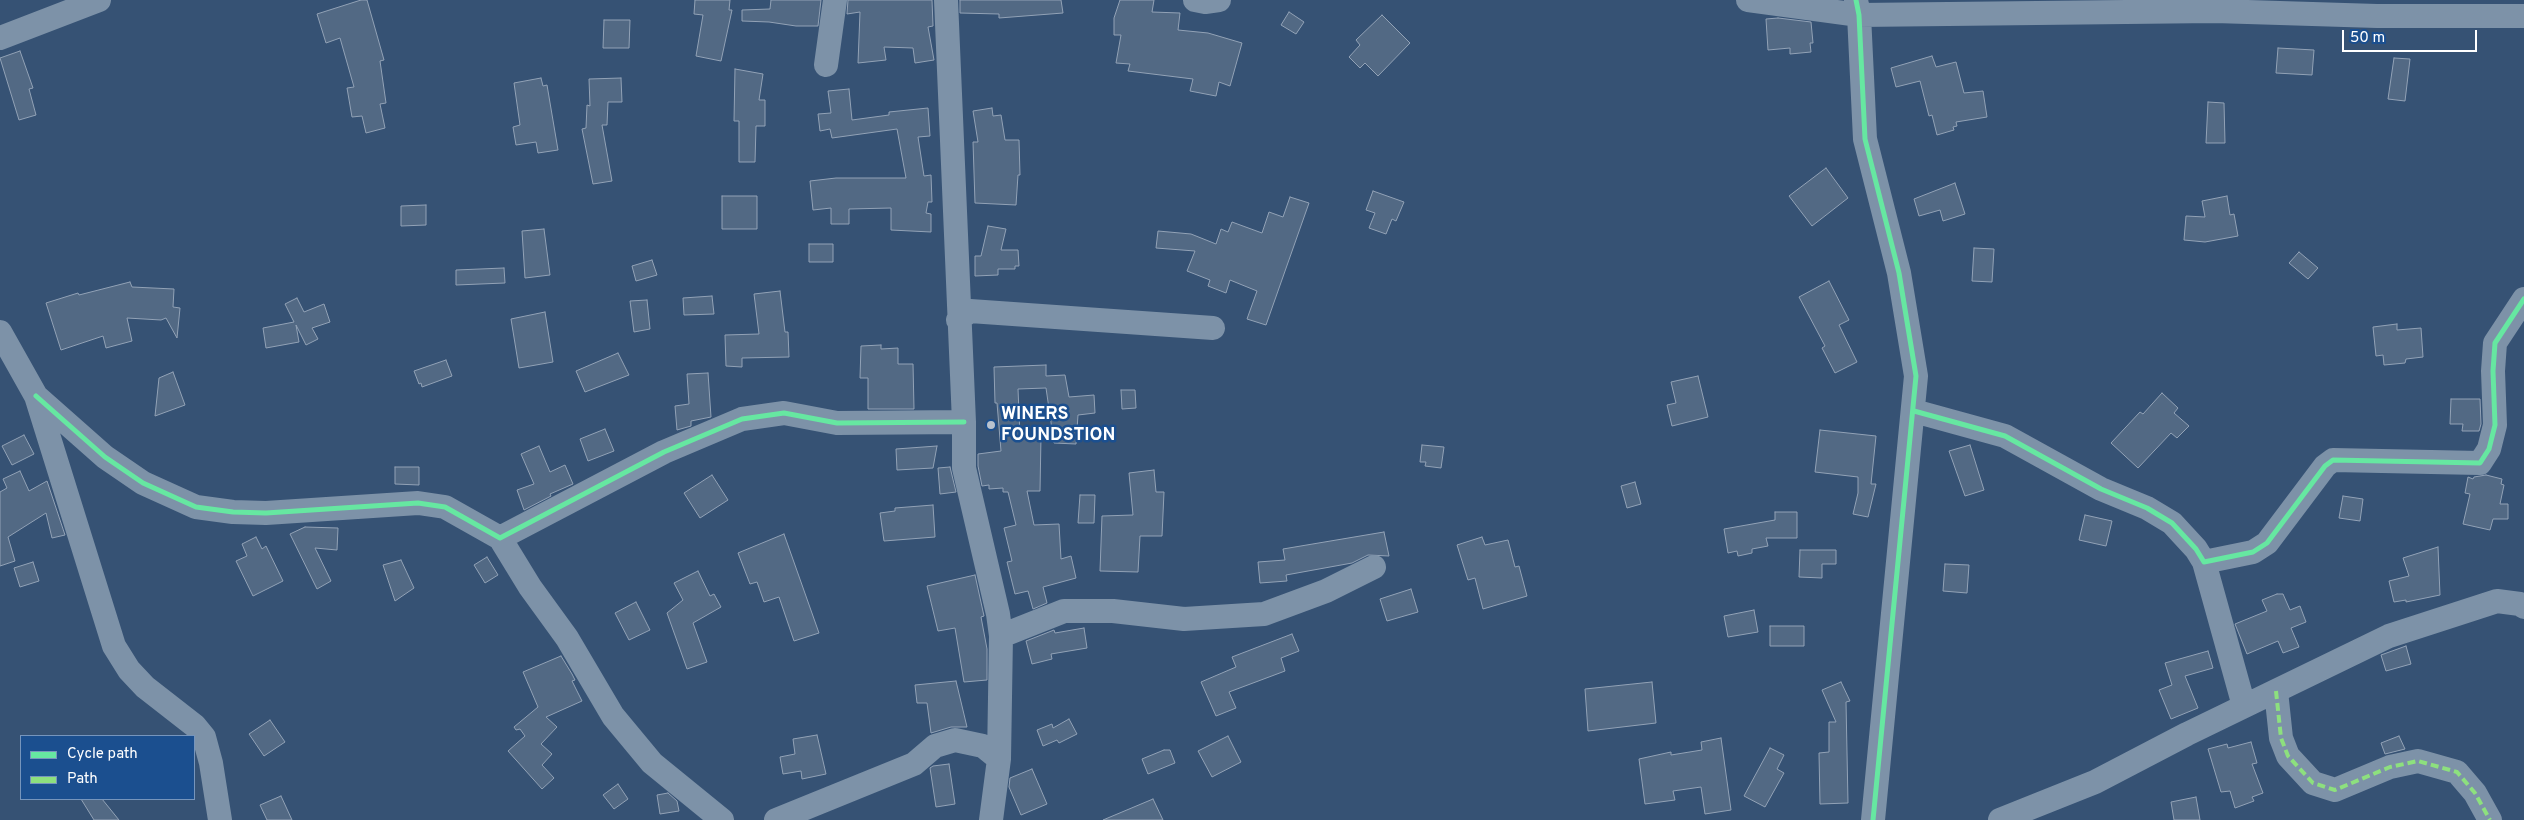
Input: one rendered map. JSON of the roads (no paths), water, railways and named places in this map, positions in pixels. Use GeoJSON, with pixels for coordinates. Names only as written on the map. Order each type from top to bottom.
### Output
{"type":"FeatureCollection","features":[{"type":"Feature","properties":{"kind":"street"},"geometry":{"type":"LineString","coordinates":[[0,38],[99,0]]}},
{"type":"Feature","properties":{"kind":"street"},"geometry":{"type":"LineString","coordinates":[[826,65],[835,0]]}},
{"type":"Feature","properties":{"kind":"street"},"geometry":{"type":"LineString","coordinates":[[946,0],[958,320],[964,422],[964,468],[998,614],[1001,636],[999,758],[991,820]]}},
{"type":"Feature","properties":{"kind":"street"},"geometry":{"type":"LineString","coordinates":[[1195,0],[1206,2],[1219,0]]}},
{"type":"Feature","properties":{"kind":"street"},"geometry":{"type":"LineString","coordinates":[[1748,0],[1858,8],[2215,11],[2377,16],[2524,16]]}},
{"type":"Feature","properties":{"kind":"street"},"geometry":{"type":"LineString","coordinates":[[1858,8],[1865,139],[1899,273],[1916,376],[1873,820]]}},
{"type":"Feature","properties":{"kind":"street"},"geometry":{"type":"LineString","coordinates":[[2204,562],[2253,552],[2267,543],[2325,466],[2333,460],[2480,462],[2489,449],[2495,425],[2495,344],[2524,299]]}},
{"type":"Feature","properties":{"kind":"street"},"geometry":{"type":"LineString","coordinates":[[958,320],[970,311],[1213,328]]}},
{"type":"Feature","properties":{"kind":"street"},"geometry":{"type":"LineString","coordinates":[[0,332],[36,396],[114,646],[129,670],[145,687],[195,726],[204,738],[213,771],[220,820]]}},
{"type":"Feature","properties":{"kind":"street"},"geometry":{"type":"LineString","coordinates":[[36,396],[105,457],[143,483],[196,507],[233,512],[266,513],[418,503],[445,507],[500,538],[526,582],[567,638],[592,684],[618,723],[652,763],[722,820]]}},
{"type":"Feature","properties":{"kind":"street"},"geometry":{"type":"LineString","coordinates":[[1914,411],[2004,436],[2101,489],[2147,508],[2172,523],[2196,549],[2204,562],[2244,706]]}},
{"type":"Feature","properties":{"kind":"street"},"geometry":{"type":"LineString","coordinates":[[500,538],[664,452],[742,419],[784,413],[837,423],[964,422]]}},
{"type":"Feature","properties":{"kind":"street"},"geometry":{"type":"LineString","coordinates":[[1001,636],[1064,611],[1113,611],[1184,619],[1264,614],[1326,591],[1374,567]]}},
{"type":"Feature","properties":{"kind":"street"},"geometry":{"type":"LineString","coordinates":[[2000,820],[2096,782],[2244,706],[2389,636],[2476,606],[2497,601],[2520,604],[2524,607]]}},
{"type":"Feature","properties":{"kind":"street"},"geometry":{"type":"LineString","coordinates":[[2276,691],[2281,738],[2288,756],[2313,783],[2335,790],[2390,767],[2418,761],[2457,772],[2476,793],[2490,820]]}},
{"type":"Feature","properties":{"kind":"street"},"geometry":{"type":"LineString","coordinates":[[776,820],[914,764],[935,746],[955,740],[983,746],[999,758]]}},
{"type":"Feature","properties":{"kind":"place","name":"WINERS FOUNDSTION"},"geometry":{"type":"Point","coordinates":[991,425]}}]}
